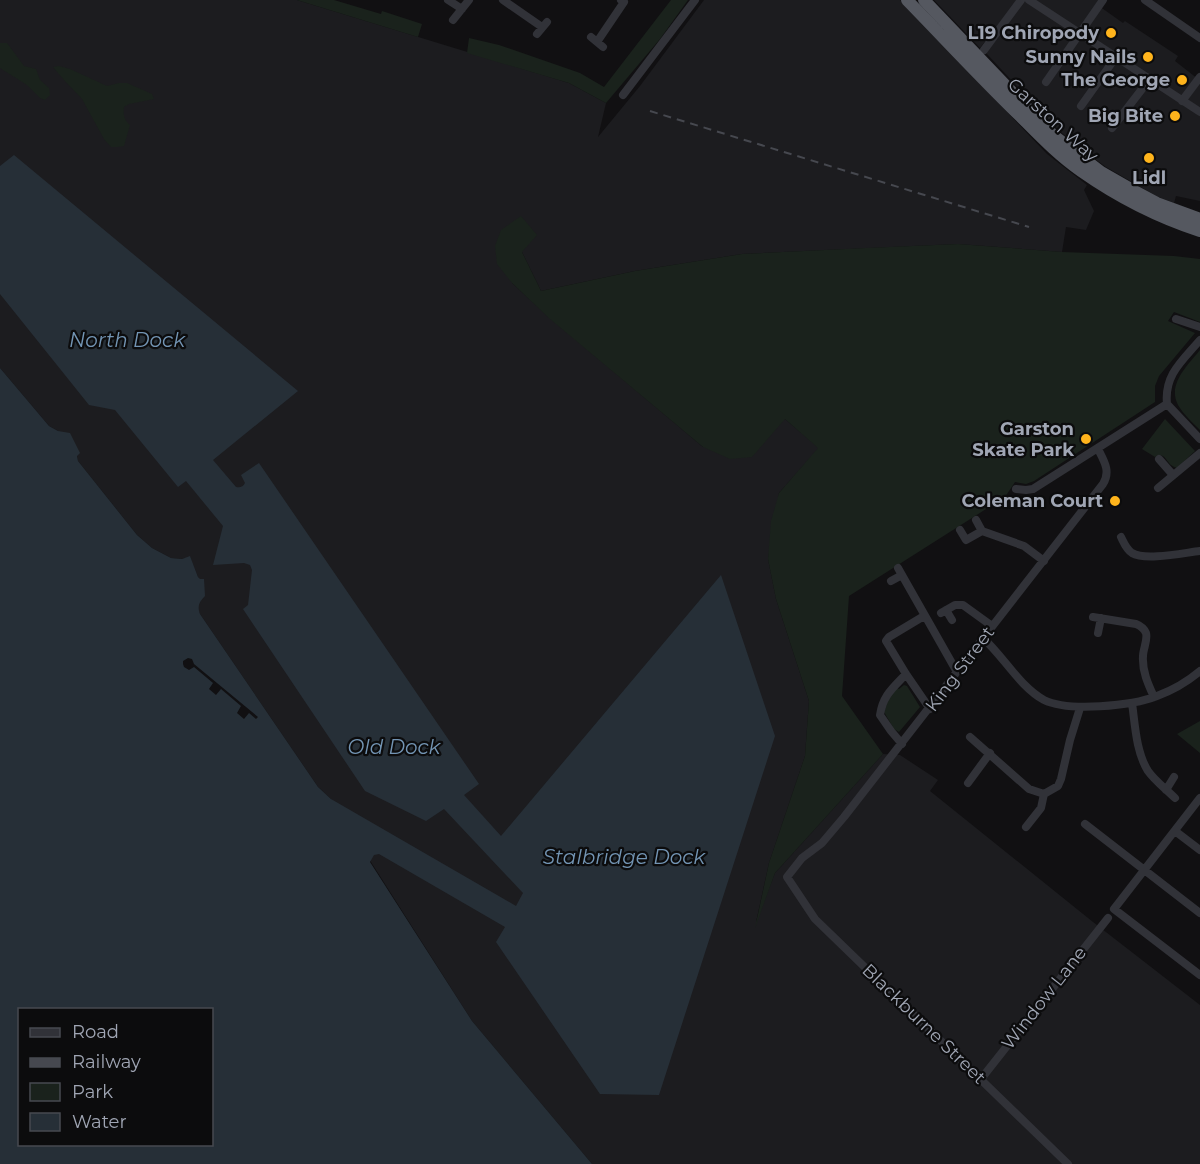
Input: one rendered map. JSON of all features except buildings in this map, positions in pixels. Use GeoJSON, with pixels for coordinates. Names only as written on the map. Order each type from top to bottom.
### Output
{"type":"FeatureCollection","features":[{"type":"Feature","properties":{"kind":"highway","name":"Garston Way"},"geometry":{"type":"LineString","coordinates":[[907,0],[1050,146],[1079,170],[1132,204],[1200,231]]}},
{"type":"Feature","properties":{"kind":"highway","name":"Garston Way"},"geometry":{"type":"LineString","coordinates":[[924,0],[1053,135],[1101,171],[1129,188],[1157,203],[1200,219]]}},
{"type":"Feature","properties":{"kind":"street"},"geometry":{"type":"LineString","coordinates":[[448,0],[462,9]]}},
{"type":"Feature","properties":{"kind":"street"},"geometry":{"type":"LineString","coordinates":[[453,20],[469,0]]}},
{"type":"Feature","properties":{"kind":"street"},"geometry":{"type":"LineString","coordinates":[[503,0],[542,28]]}},
{"type":"Feature","properties":{"kind":"street"},"geometry":{"type":"LineString","coordinates":[[597,42],[624,2],[621,0]]}},
{"type":"Feature","properties":{"kind":"street"},"geometry":{"type":"LineString","coordinates":[[623,95],[695,0]]}},
{"type":"Feature","properties":{"kind":"street"},"geometry":{"type":"LineString","coordinates":[[984,50],[1021,0]]}},
{"type":"Feature","properties":{"kind":"street"},"geometry":{"type":"LineString","coordinates":[[1029,0],[1200,112]]}},
{"type":"Feature","properties":{"kind":"street"},"geometry":{"type":"LineString","coordinates":[[1046,82],[1103,0]]}},
{"type":"Feature","properties":{"kind":"street"},"geometry":{"type":"LineString","coordinates":[[1145,0],[1200,38]]}},
{"type":"Feature","properties":{"kind":"street"},"geometry":{"type":"LineString","coordinates":[[1081,106],[1116,57]]}},
{"type":"Feature","properties":{"kind":"street"},"geometry":{"type":"LineString","coordinates":[[1182,101],[1200,76]]}},
{"type":"Feature","properties":{"kind":"street"},"geometry":{"type":"LineString","coordinates":[[1112,128],[1149,80]]}},
{"type":"Feature","properties":{"kind":"street"},"geometry":{"type":"LineString","coordinates":[[1176,319],[1200,327]]}},
{"type":"Feature","properties":{"kind":"street"},"geometry":{"type":"LineString","coordinates":[[1200,340],[1169,380],[1166,391],[1167,404],[1200,439]]}},
{"type":"Feature","properties":{"kind":"street"},"geometry":{"type":"LineString","coordinates":[[1016,489],[1033,489],[1167,404]]}},
{"type":"Feature","properties":{"kind":"street","name":"King Street"},"geometry":{"type":"LineString","coordinates":[[787,877],[802,858],[822,843],[902,744],[1103,484],[1107,477],[1107,467],[1098,449]]}},
{"type":"Feature","properties":{"kind":"street"},"geometry":{"type":"LineString","coordinates":[[1158,488],[1200,453]]}},
{"type":"Feature","properties":{"kind":"street"},"geometry":{"type":"LineString","coordinates":[[1159,459],[1173,475]]}},
{"type":"Feature","properties":{"kind":"street"},"geometry":{"type":"LineString","coordinates":[[976,520],[982,531],[1024,546],[1044,561]]}},
{"type":"Feature","properties":{"kind":"street"},"geometry":{"type":"LineString","coordinates":[[960,530],[966,540],[982,531]]}},
{"type":"Feature","properties":{"kind":"street"},"geometry":{"type":"LineString","coordinates":[[1121,537],[1131,552],[1139,556],[1200,551]]}},
{"type":"Feature","properties":{"kind":"street"},"geometry":{"type":"LineString","coordinates":[[891,581],[900,572],[957,672]]}},
{"type":"Feature","properties":{"kind":"street"},"geometry":{"type":"LineString","coordinates":[[952,620],[944,611],[954,604],[963,605],[992,626]]}},
{"type":"Feature","properties":{"kind":"street"},"geometry":{"type":"LineString","coordinates":[[924,616],[886,641],[930,709]]}},
{"type":"Feature","properties":{"kind":"street"},"geometry":{"type":"LineString","coordinates":[[1098,633],[1097,618],[1136,624],[1145,630],[1147,636],[1143,658],[1144,669],[1154,698]]}},
{"type":"Feature","properties":{"kind":"street"},"geometry":{"type":"LineString","coordinates":[[983,638],[1029,689],[1044,700],[1058,705],[1080,708],[1154,698],[1185,683],[1200,671]]}},
{"type":"Feature","properties":{"kind":"street"},"geometry":{"type":"LineString","coordinates":[[902,744],[880,715],[886,695],[906,674]]}},
{"type":"Feature","properties":{"kind":"street"},"geometry":{"type":"LineString","coordinates":[[1132,702],[1143,762],[1149,772],[1175,798]]}},
{"type":"Feature","properties":{"kind":"street"},"geometry":{"type":"LineString","coordinates":[[1026,827],[1041,808],[1044,794],[1058,786],[1080,708]]}},
{"type":"Feature","properties":{"kind":"street"},"geometry":{"type":"LineString","coordinates":[[970,737],[1029,789],[1044,794]]}},
{"type":"Feature","properties":{"kind":"street"},"geometry":{"type":"LineString","coordinates":[[968,783],[990,753]]}},
{"type":"Feature","properties":{"kind":"street"},"geometry":{"type":"LineString","coordinates":[[1166,790],[1174,777]]}},
{"type":"Feature","properties":{"kind":"street"},"geometry":{"type":"LineString","coordinates":[[1200,798],[1114,909],[1200,975]]}},
{"type":"Feature","properties":{"kind":"street"},"geometry":{"type":"LineString","coordinates":[[1085,824],[1200,913]]}},
{"type":"Feature","properties":{"kind":"street"},"geometry":{"type":"LineString","coordinates":[[1175,831],[1200,850]]}},
{"type":"Feature","properties":{"kind":"street","name":"Blackburne Street"},"geometry":{"type":"LineString","coordinates":[[787,877],[815,919],[1068,1164]]}},
{"type":"Feature","properties":{"kind":"street","name":"Window Lane"},"geometry":{"type":"LineString","coordinates":[[981,1079],[1108,918]]}},
{"type":"Feature","properties":{"kind":"shaded area"},"geometry":{"type":"Polygon","coordinates":[[[0,0],[297,0],[569,83],[606,103],[598,137],[640,86],[704,0],[900,0],[1047,154],[1087,185],[1084,190],[1094,211],[1086,230],[1066,227],[1062,252],[958,244],[742,254],[635,271],[541,291],[522,252],[521,216],[512,283],[703,447],[785,419],[819,448],[779,493],[768,559],[776,599],[809,701],[805,756],[769,863],[756,922],[775,873],[883,754],[900,755],[938,780],[930,791],[1200,1005],[1200,1164],[592,1164],[472,1021],[331,799],[318,787],[200,614],[197,608],[204,579],[200,580],[198,577],[190,557],[171,558],[152,548],[137,535],[78,461],[77,456],[58,431],[49,426],[0,368],[0,0]]]}},
{"type":"Feature","properties":{"kind":"shaded area"},"geometry":{"type":"Polygon","coordinates":[[[934,0],[1098,0],[1101,2],[1099,6],[1123,23],[1125,21],[1178,56],[1175,61],[1198,79],[1200,77],[1200,201],[1176,196],[1174,203],[1158,197],[1106,167],[1076,145],[1055,127],[986,53],[1000,33],[994,29],[980,48],[934,0]]]}},
{"type":"Feature","properties":{"kind":"green space"},"geometry":{"type":"Polygon","coordinates":[[[297,0],[334,0],[381,14],[382,11],[422,24],[418,37],[297,0]]]}},
{"type":"Feature","properties":{"kind":"green space"},"geometry":{"type":"Polygon","coordinates":[[[671,0],[688,0],[660,39],[606,103],[569,83],[467,53],[469,38],[499,45],[580,73],[604,87],[671,0]]]}},
{"type":"Feature","properties":{"kind":"green space"},"geometry":{"type":"Polygon","coordinates":[[[0,43],[7,43],[24,66],[36,69],[40,80],[49,88],[50,95],[45,100],[0,68],[0,43]]]}},
{"type":"Feature","properties":{"kind":"green space"},"geometry":{"type":"Polygon","coordinates":[[[59,66],[107,86],[127,83],[152,94],[154,99],[124,107],[124,117],[130,125],[124,146],[111,147],[104,139],[82,99],[53,67],[59,66]]]}},
{"type":"Feature","properties":{"kind":"green space"},"geometry":{"type":"Polygon","coordinates":[[[521,216],[537,235],[522,252],[541,291],[635,271],[742,254],[958,244],[1200,259],[1200,322],[1174,312],[1168,321],[1195,333],[1159,376],[1155,386],[1155,402],[1034,481],[1026,484],[1015,482],[1005,497],[849,596],[842,696],[883,754],[775,873],[755,928],[769,863],[805,756],[809,701],[776,599],[768,559],[771,521],[779,493],[818,448],[785,419],[752,457],[730,459],[703,447],[550,319],[512,283],[497,264],[495,246],[501,230],[521,216]]]}},
{"type":"Feature","properties":{"kind":"green space"},"geometry":{"type":"Polygon","coordinates":[[[1200,350],[1200,430],[1178,405],[1175,390],[1180,375],[1200,350]]]}},
{"type":"Feature","properties":{"kind":"green space"},"geometry":{"type":"Polygon","coordinates":[[[1165,419],[1195,451],[1177,468],[1163,456],[1155,457],[1142,449],[1165,419]]]}},
{"type":"Feature","properties":{"kind":"green space"},"geometry":{"type":"Polygon","coordinates":[[[907,686],[920,707],[899,732],[894,729],[884,712],[889,697],[897,688],[907,686]]]}},
{"type":"Feature","properties":{"kind":"green space"},"geometry":{"type":"Polygon","coordinates":[[[1200,721],[1200,753],[1177,734],[1200,721]]]}},
{"type":"Feature","properties":{"kind":"water"},"geometry":{"type":"Polygon","coordinates":[[[14,155],[298,391],[213,460],[236,487],[245,483],[241,475],[259,463],[479,784],[464,795],[501,836],[721,575],[775,736],[659,1095],[600,1094],[496,942],[505,927],[379,854],[374,855],[370,862],[472,1021],[592,1164],[0,1164],[0,368],[49,426],[58,431],[70,433],[80,453],[77,456],[78,461],[137,535],[152,548],[171,558],[182,559],[190,556],[198,577],[204,579],[205,596],[199,604],[200,614],[318,787],[331,799],[516,906],[523,893],[444,809],[426,821],[365,791],[243,609],[248,605],[252,570],[250,565],[244,563],[213,565],[223,526],[186,481],[178,487],[115,410],[89,405],[0,294],[0,166],[14,155]]]}},
{"type":"Feature","properties":{"kind":"pier"},"geometry":{"type":"Polygon","coordinates":[[[188,658],[192,659],[194,664],[258,717],[256,719],[249,713],[244,719],[237,713],[241,706],[221,689],[216,695],[209,689],[213,683],[194,667],[189,670],[184,667],[183,661],[188,658]]]}},
{"type":"Feature","properties":{"kind":"railway"},"geometry":{"type":"LineString","coordinates":[[650,111],[1029,227]]}},
{"type":"Feature","properties":{"kind":"place","name":"L19 Chiropody"},"geometry":{"type":"Point","coordinates":[1111,33]}},
{"type":"Feature","properties":{"kind":"place","name":"Sunny Nails"},"geometry":{"type":"Point","coordinates":[1148,57]}},
{"type":"Feature","properties":{"kind":"place","name":"The George"},"geometry":{"type":"Point","coordinates":[1182,80]}},
{"type":"Feature","properties":{"kind":"place","name":"Big Bite"},"geometry":{"type":"Point","coordinates":[1175,116]}},
{"type":"Feature","properties":{"kind":"place","name":"Lidl"},"geometry":{"type":"Point","coordinates":[1149,158]}},
{"type":"Feature","properties":{"kind":"place","name":"Garston Skate Park"},"geometry":{"type":"Point","coordinates":[1086,439]}},
{"type":"Feature","properties":{"kind":"place","name":"Coleman Court"},"geometry":{"type":"Point","coordinates":[1115,501]}},
{"type":"Feature","properties":{"kind":"water label","name":"North Dock"},"geometry":{"type":"Point","coordinates":[127,340]}},
{"type":"Feature","properties":{"kind":"water label","name":"Old Dock"},"geometry":{"type":"Point","coordinates":[394,747]}},
{"type":"Feature","properties":{"kind":"water label","name":"Stalbridge Dock"},"geometry":{"type":"Point","coordinates":[624,857]}}]}
